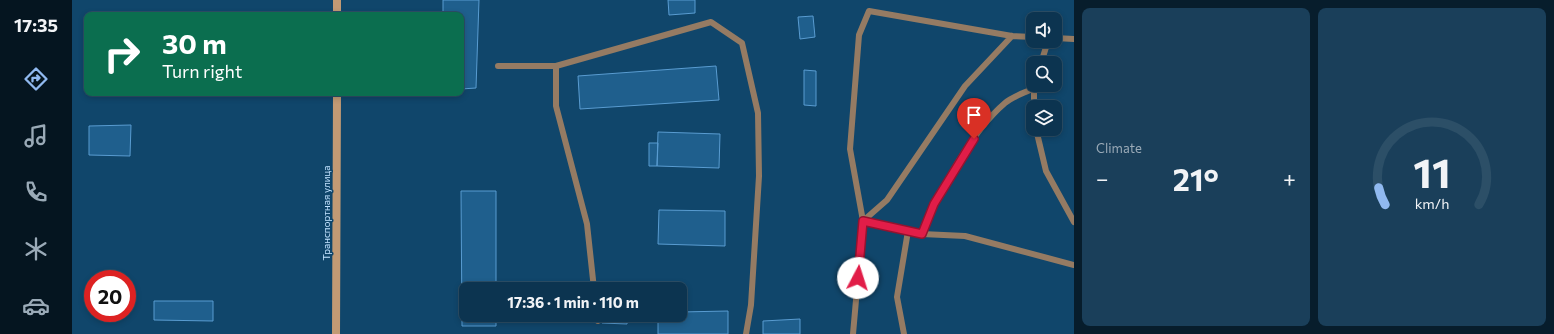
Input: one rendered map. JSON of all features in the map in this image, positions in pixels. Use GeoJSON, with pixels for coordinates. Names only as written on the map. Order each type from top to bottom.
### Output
{"type":"FeatureCollection","features":[{"type":"Feature","properties":{"kind":"street"},"geometry":{"type":"LineString","coordinates":[[337,0],[337,12]]}},
{"type":"Feature","properties":{"kind":"street","name":"Транспортная улица"},"geometry":{"type":"LineString","coordinates":[[336,334],[337,96]]}},
{"type":"Feature","properties":{"kind":"lane"},"geometry":{"type":"LineString","coordinates":[[852,334],[863,221],[850,149],[858,35],[869,11],[1012,36],[1026,37]]}},
{"type":"Feature","properties":{"kind":"lane"},"geometry":{"type":"LineString","coordinates":[[498,66],[556,66],[712,22],[742,43],[758,113],[759,176],[750,305],[746,334]]}},
{"type":"Feature","properties":{"kind":"lane"},"geometry":{"type":"LineString","coordinates":[[863,221],[887,200],[965,86],[1012,36]]}},
{"type":"Feature","properties":{"kind":"lane"},"geometry":{"type":"LineString","coordinates":[[1062,38],[1074,39]]}},
{"type":"Feature","properties":{"kind":"lane"},"geometry":{"type":"LineString","coordinates":[[556,66],[556,106],[587,224],[593,282]]}},
{"type":"Feature","properties":{"kind":"lane"},"geometry":{"type":"LineString","coordinates":[[922,234],[934,204],[982,126],[1006,102],[1026,91]]}},
{"type":"Feature","properties":{"kind":"lane"},"geometry":{"type":"LineString","coordinates":[[1038,136],[1046,171],[1074,222]]}},
{"type":"Feature","properties":{"kind":"lane"},"geometry":{"type":"LineString","coordinates":[[863,221],[922,234],[965,236],[1074,265]]}},
{"type":"Feature","properties":{"kind":"lane"},"geometry":{"type":"LineString","coordinates":[[904,334],[897,297],[908,231]]}},
{"type":"Feature","properties":{"kind":"building"},"geometry":{"type":"Polygon","coordinates":[[[443,0],[479,0],[476,88],[464,89],[464,12],[443,12],[443,0]]]}},
{"type":"Feature","properties":{"kind":"building"},"geometry":{"type":"Polygon","coordinates":[[[668,0],[695,0],[695,13],[669,15],[668,0]]]}},
{"type":"Feature","properties":{"kind":"building"},"geometry":{"type":"Polygon","coordinates":[[[813,16],[815,37],[800,39],[798,17],[813,16]]]}},
{"type":"Feature","properties":{"kind":"building"},"geometry":{"type":"Polygon","coordinates":[[[716,66],[719,100],[580,109],[578,76],[716,66]]]}},
{"type":"Feature","properties":{"kind":"building"},"geometry":{"type":"Polygon","coordinates":[[[804,70],[816,71],[816,106],[804,105],[804,70]]]}},
{"type":"Feature","properties":{"kind":"building"},"geometry":{"type":"Polygon","coordinates":[[[131,125],[130,156],[89,155],[89,126],[131,125]]]}},
{"type":"Feature","properties":{"kind":"building"},"geometry":{"type":"Polygon","coordinates":[[[658,132],[720,134],[719,168],[657,166],[658,132]]]}},
{"type":"Feature","properties":{"kind":"building"},"geometry":{"type":"Polygon","coordinates":[[[649,143],[658,143],[657,166],[649,166],[649,143]]]}},
{"type":"Feature","properties":{"kind":"building"},"geometry":{"type":"Polygon","coordinates":[[[461,191],[496,191],[496,282],[462,282],[461,191]]]}},
{"type":"Feature","properties":{"kind":"building"},"geometry":{"type":"Polygon","coordinates":[[[659,210],[725,211],[725,246],[658,244],[659,210]]]}},
{"type":"Feature","properties":{"kind":"building"},"geometry":{"type":"Polygon","coordinates":[[[154,301],[213,301],[213,321],[154,320],[154,301]]]}},
{"type":"Feature","properties":{"kind":"building"},"geometry":{"type":"Polygon","coordinates":[[[728,311],[728,334],[658,334],[658,322],[687,322],[687,312],[728,311]]]}},
{"type":"Feature","properties":{"kind":"building"},"geometry":{"type":"Polygon","coordinates":[[[800,319],[800,334],[763,334],[763,321],[800,319]]]}},
{"type":"Feature","properties":{"kind":"building"},"geometry":{"type":"Polygon","coordinates":[[[462,322],[496,322],[496,326],[462,326],[462,322]]]}},
{"type":"Feature","properties":{"kind":"building"},"geometry":{"type":"Polygon","coordinates":[[[602,322],[627,322],[627,324],[602,322]]]}},
{"type":"Feature","properties":{"kind":"route"},"geometry":{"type":"LineString","coordinates":[[858,278],[863,221],[922,234],[934,204],[974,139]]}}]}
